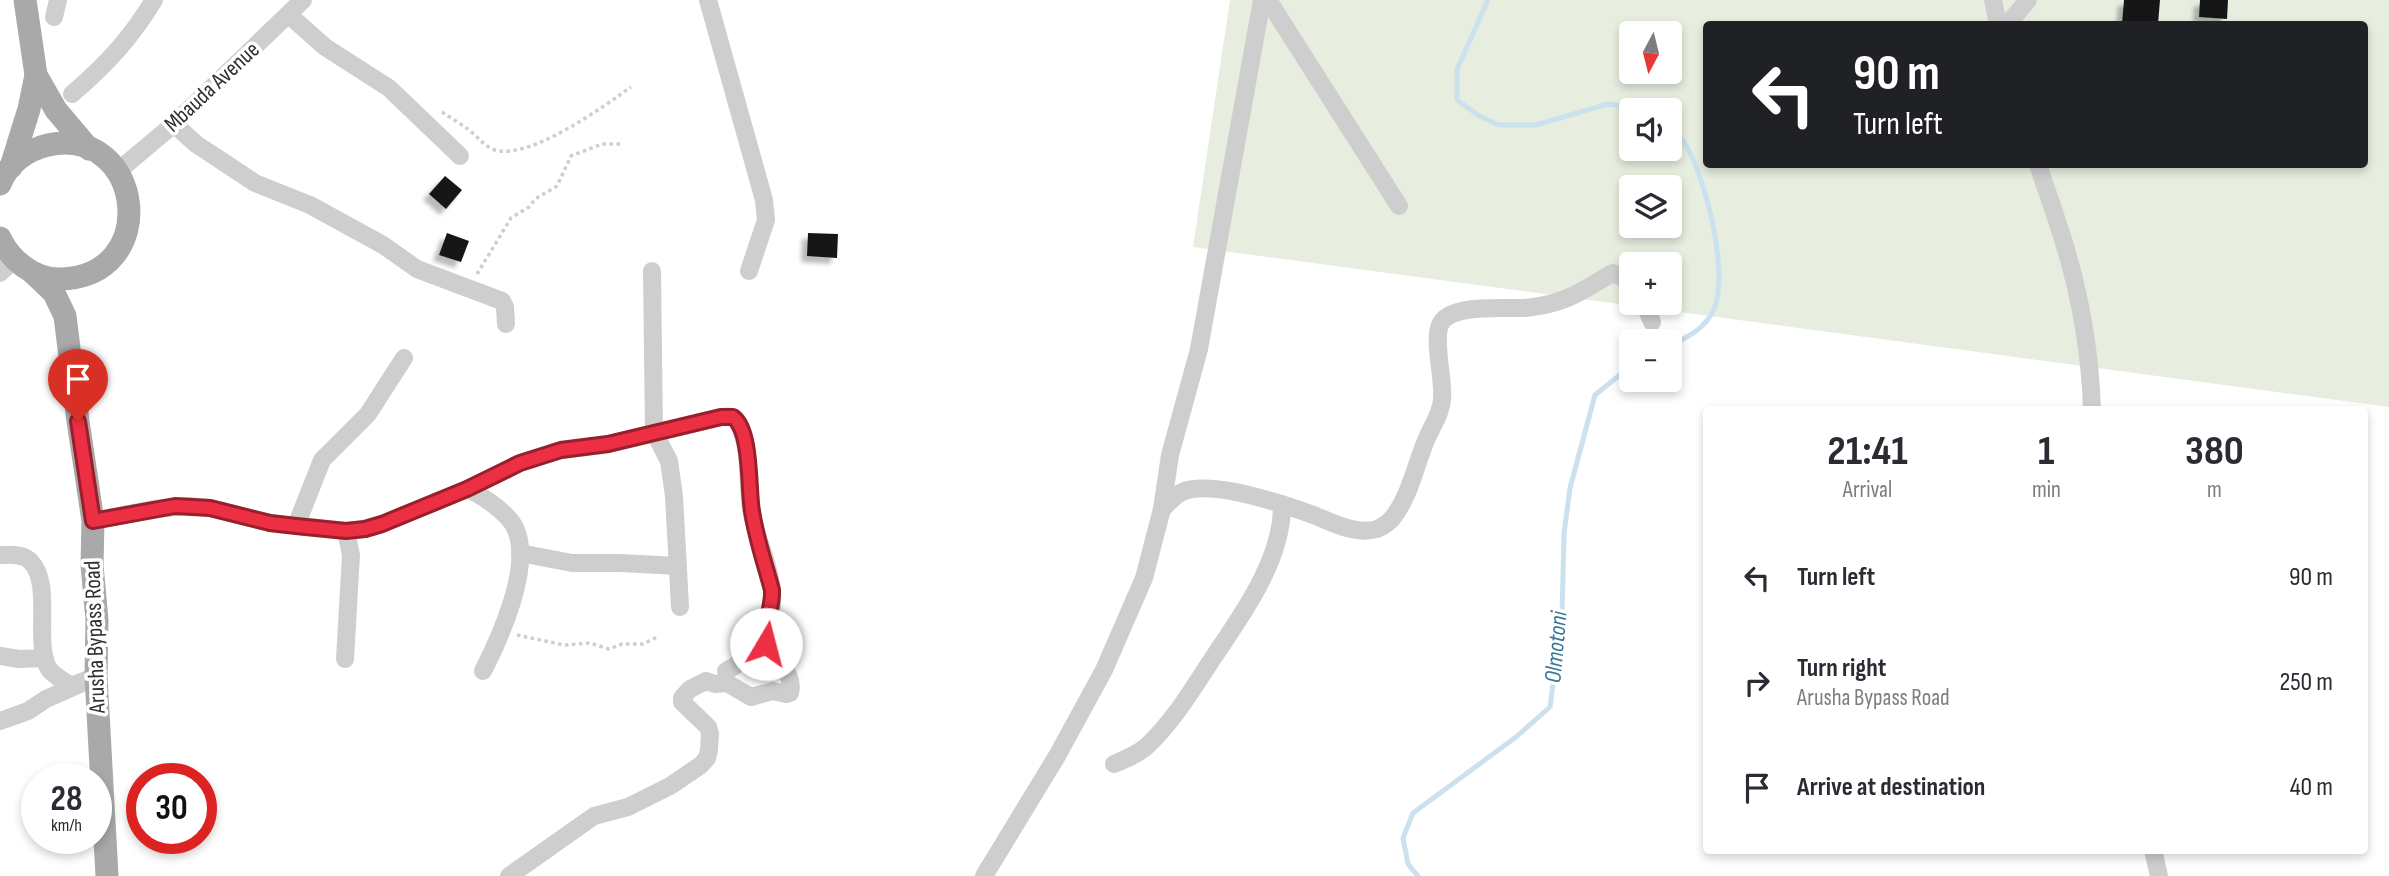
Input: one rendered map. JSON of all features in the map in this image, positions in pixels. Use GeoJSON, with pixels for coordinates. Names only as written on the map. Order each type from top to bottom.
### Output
{"type":"FeatureCollection","features":[{"type":"Feature","properties":{"kind":"main road"},"geometry":{"type":"LineString","coordinates":[[24,0],[36,75],[56,110],[89,149]]}},
{"type":"Feature","properties":{"kind":"main road"},"geometry":{"type":"LineString","coordinates":[[5,176],[29,109],[36,75]]}},
{"type":"Feature","properties":{"kind":"main road"},"geometry":{"type":"LineString","coordinates":[[5,176],[18,159],[37,148],[59,143],[81,145],[102,155],[118,171],[128,190],[131,212],[127,234],[116,254],[99,269],[78,278],[55,279],[16,269]]}},
{"type":"Feature","properties":{"kind":"main road"},"geometry":{"type":"LineString","coordinates":[[0,238],[16,269],[54,293],[65,316]]}},
{"type":"Feature","properties":{"kind":"main road"},"geometry":{"type":"LineString","coordinates":[[65,316],[69,300],[89,273]]}},
{"type":"Feature","properties":{"kind":"main road","name":"Arusha Bypass Road"},"geometry":{"type":"LineString","coordinates":[[65,316],[93,521],[96,677],[107,876]]}},
{"type":"Feature","properties":{"kind":"street"},"geometry":{"type":"LineString","coordinates":[[72,94],[106,65],[154,0]]}},
{"type":"Feature","properties":{"kind":"street","name":"Mbauda Avenue"},"geometry":{"type":"LineString","coordinates":[[118,171],[174,124],[303,0]]}},
{"type":"Feature","properties":{"kind":"street"},"geometry":{"type":"LineString","coordinates":[[708,0],[764,200],[765,220],[749,271]]}},
{"type":"Feature","properties":{"kind":"street"},"geometry":{"type":"LineString","coordinates":[[984,876],[1057,756],[1104,670],[1144,578],[1162,509],[1170,455],[1199,349],[1262,0]]}},
{"type":"Feature","properties":{"kind":"street"},"geometry":{"type":"LineString","coordinates":[[1268,0],[1399,206]]}},
{"type":"Feature","properties":{"kind":"street"},"geometry":{"type":"LineString","coordinates":[[1993,0],[1997,21]]}},
{"type":"Feature","properties":{"kind":"street"},"geometry":{"type":"LineString","coordinates":[[2010,21],[2028,0]]}},
{"type":"Feature","properties":{"kind":"street"},"geometry":{"type":"LineString","coordinates":[[289,15],[325,47],[389,88],[460,156]]}},
{"type":"Feature","properties":{"kind":"street"},"geometry":{"type":"LineString","coordinates":[[174,124],[196,144],[255,183],[310,205],[383,245],[417,269],[502,301],[506,324]]}},
{"type":"Feature","properties":{"kind":"street"},"geometry":{"type":"LineString","coordinates":[[2039,168],[2056,216],[2082,313],[2091,364],[2092,406]]}},
{"type":"Feature","properties":{"kind":"street"},"geometry":{"type":"LineString","coordinates":[[652,271],[654,432],[669,461],[674,496],[680,607]]}},
{"type":"Feature","properties":{"kind":"street"},"geometry":{"type":"LineString","coordinates":[[1162,509],[1179,494],[1194,489],[1227,491],[1282,505],[1351,529],[1368,530],[1387,524],[1400,507],[1427,438],[1438,418],[1443,374],[1438,332],[1444,318],[1482,308],[1526,308],[1558,302],[1587,290],[1613,273],[1619,274]]}},
{"type":"Feature","properties":{"kind":"street"},"geometry":{"type":"LineString","coordinates":[[1649,315],[1652,322]]}},
{"type":"Feature","properties":{"kind":"street"},"geometry":{"type":"LineString","coordinates":[[296,526],[322,460],[368,414],[404,358]]}},
{"type":"Feature","properties":{"kind":"street"},"geometry":{"type":"LineString","coordinates":[[93,521],[188,506],[210,508],[270,523],[346,531],[382,524],[467,489],[495,473],[561,450],[608,444],[721,417],[733,417],[739,422],[749,470],[751,509],[772,590],[772,603],[764,634],[756,647],[743,661],[726,671]]}},
{"type":"Feature","properties":{"kind":"street"},"geometry":{"type":"LineString","coordinates":[[467,489],[487,499],[516,527],[520,553],[514,596],[483,671]]}},
{"type":"Feature","properties":{"kind":"street"},"geometry":{"type":"LineString","coordinates":[[1114,764],[1145,747],[1166,727],[1238,623],[1256,590],[1279,534],[1282,505]]}},
{"type":"Feature","properties":{"kind":"street"},"geometry":{"type":"LineString","coordinates":[[345,659],[351,563],[346,531]]}},
{"type":"Feature","properties":{"kind":"street"},"geometry":{"type":"LineString","coordinates":[[520,553],[572,563],[620,562],[678,566]]}},
{"type":"Feature","properties":{"kind":"street"},"geometry":{"type":"LineString","coordinates":[[0,555],[19,555],[31,561],[39,574],[45,658],[50,671],[71,686],[96,677]]}},
{"type":"Feature","properties":{"kind":"street"},"geometry":{"type":"LineString","coordinates":[[509,876],[594,816],[628,807],[665,789],[701,765],[707,758],[710,734],[708,727],[682,702],[690,689],[706,681],[727,683],[751,697],[770,691],[790,693],[790,676],[768,650],[764,634]]}},
{"type":"Feature","properties":{"kind":"street"},"geometry":{"type":"LineString","coordinates":[[0,656],[19,659],[45,658]]}},
{"type":"Feature","properties":{"kind":"street"},"geometry":{"type":"LineString","coordinates":[[0,721],[28,712],[46,699],[96,677]]}},
{"type":"Feature","properties":{"kind":"street"},"geometry":{"type":"LineString","coordinates":[[2154,854],[2159,876]]}},
{"type":"Feature","properties":{"kind":"path"},"geometry":{"type":"LineString","coordinates":[[439,111],[470,130],[488,146],[502,151],[514,151],[568,128],[631,87]]}},
{"type":"Feature","properties":{"kind":"path"},"geometry":{"type":"LineString","coordinates":[[459,285],[470,283],[474,279],[512,218],[529,207],[535,199],[557,186],[571,156],[602,144],[622,144]]}},
{"type":"Feature","properties":{"kind":"path"},"geometry":{"type":"LineString","coordinates":[[503,628],[519,635],[564,645],[590,643],[609,649],[622,644],[639,645],[657,637]]}},
{"type":"Feature","properties":{"kind":"green space"},"geometry":{"type":"Polygon","coordinates":[[[1230,0],[2389,0],[2389,407],[1682,312],[1682,252],[1619,252],[1619,304],[1193,247],[1230,0]]]}},
{"type":"Feature","properties":{"kind":"building"},"geometry":{"type":"Polygon","coordinates":[[[2124,0],[2160,0],[2158,21],[2122,21],[2124,0]]]}},
{"type":"Feature","properties":{"kind":"building"},"geometry":{"type":"Polygon","coordinates":[[[2200,0],[2228,0],[2227,19],[2199,17],[2200,0]]]}},
{"type":"Feature","properties":{"kind":"building"},"geometry":{"type":"Polygon","coordinates":[[[445,176],[462,190],[446,209],[429,194],[445,176]]]}},
{"type":"Feature","properties":{"kind":"building"},"geometry":{"type":"Polygon","coordinates":[[[447,233],[469,241],[461,262],[439,255],[447,233]]]}},
{"type":"Feature","properties":{"kind":"building"},"geometry":{"type":"Polygon","coordinates":[[[808,233],[838,234],[837,258],[807,256],[808,233]]]}},
{"type":"Feature","properties":{"kind":"waterway","name":"Olmotoni"},"geometry":{"type":"LineString","coordinates":[[1488,0],[1457,69],[1457,100],[1498,125],[1536,125],[1608,104],[1619,105]]}},
{"type":"Feature","properties":{"kind":"waterway","name":"Olmotoni"},"geometry":{"type":"LineString","coordinates":[[1682,140],[1692,158],[1707,201],[1719,272],[1714,309],[1706,322],[1682,340]]}},
{"type":"Feature","properties":{"kind":"waterway","name":"Olmotoni"},"geometry":{"type":"LineString","coordinates":[[1418,876],[1408,864],[1403,838],[1413,813],[1516,737],[1550,707],[1562,616],[1564,534],[1570,488],[1595,395],[1619,376]]}},
{"type":"Feature","properties":{"kind":"route"},"geometry":{"type":"LineString","coordinates":[[78,421],[93,521],[154,509],[188,506],[210,508],[270,523],[346,531],[382,524],[467,489],[495,473],[561,450],[608,444],[721,417],[733,417],[739,422],[744,440],[751,509],[772,590],[772,603],[764,634],[766,644]]}}]}
